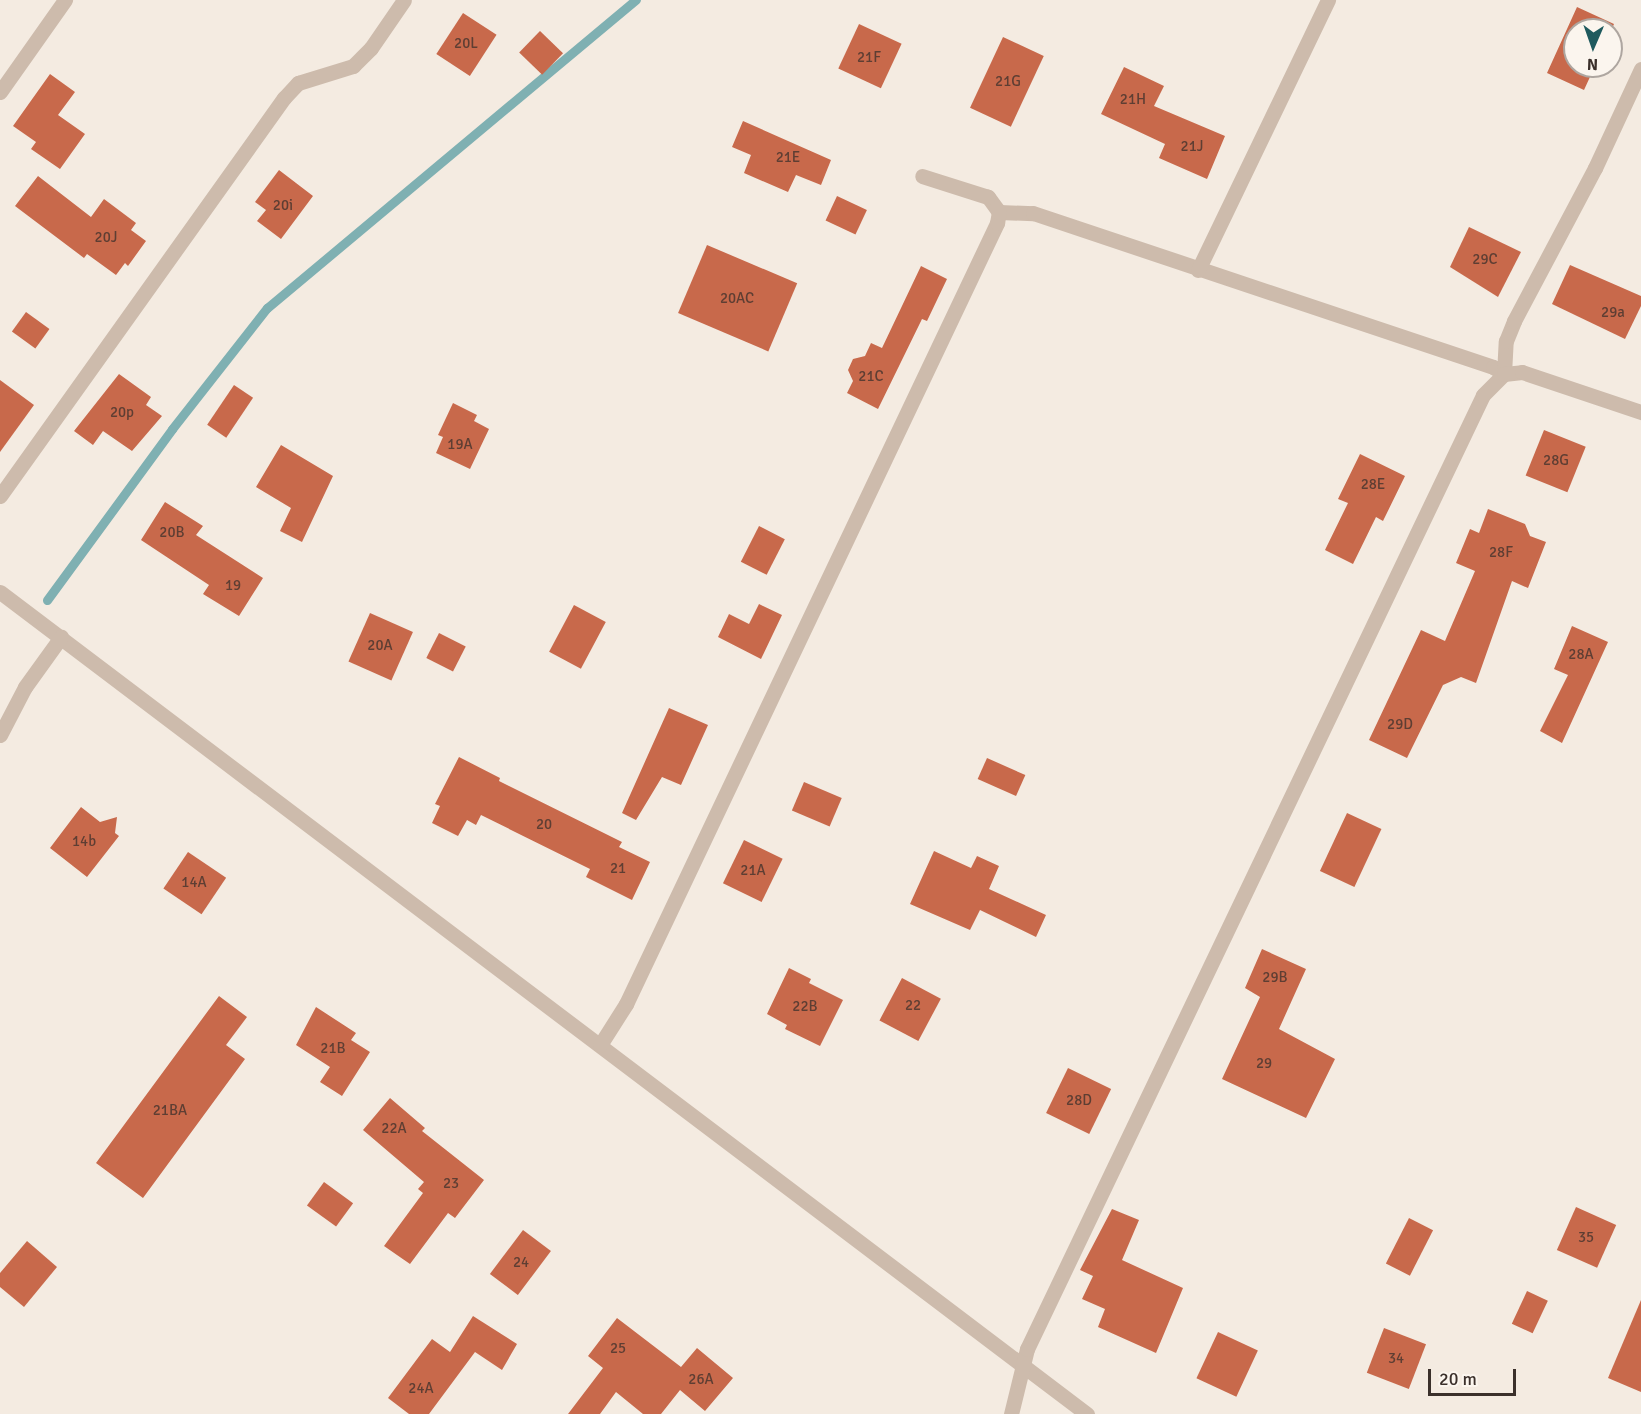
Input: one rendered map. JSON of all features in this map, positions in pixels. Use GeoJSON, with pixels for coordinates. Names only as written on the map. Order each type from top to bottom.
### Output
{"type":"FeatureCollection","features":[{"type":"Feature","properties":{"kind":"street"},"geometry":{"type":"LineString","coordinates":[[0,92],[65,0]]}},
{"type":"Feature","properties":{"kind":"street"},"geometry":{"type":"LineString","coordinates":[[0,496],[284,98],[298,83],[353,66],[371,48],[404,0]]}},
{"type":"Feature","properties":{"kind":"street"},"geometry":{"type":"LineString","coordinates":[[1198,270],[1328,0]]}},
{"type":"Feature","properties":{"kind":"street"},"geometry":{"type":"LineString","coordinates":[[1504,374],[1506,341],[1514,321],[1595,168],[1641,69]]}},
{"type":"Feature","properties":{"kind":"street"},"geometry":{"type":"LineString","coordinates":[[922,176],[988,197],[999,212]]}},
{"type":"Feature","properties":{"kind":"street"},"geometry":{"type":"LineString","coordinates":[[999,212],[1033,213],[1493,367],[1504,374]]}},
{"type":"Feature","properties":{"kind":"street"},"geometry":{"type":"LineString","coordinates":[[600,1045],[626,1004],[999,212]]}},
{"type":"Feature","properties":{"kind":"street"},"geometry":{"type":"LineString","coordinates":[[1011,1414],[1020,1366],[1475,411],[1492,381],[1504,374],[1534,374],[1641,412]]}},
{"type":"Feature","properties":{"kind":"street"},"geometry":{"type":"LineString","coordinates":[[0,592],[600,1045],[1020,1366],[1087,1414]]}},
{"type":"Feature","properties":{"kind":"street"},"geometry":{"type":"LineString","coordinates":[[0,735],[25,687],[61,637]]}},
{"type":"Feature","properties":{"kind":"building"},"geometry":{"type":"Polygon","coordinates":[[[1577,7],[1601,18],[1572,18],[1577,7]]]}},
{"type":"Feature","properties":{"kind":"building"},"geometry":{"type":"Polygon","coordinates":[[[463,13],[497,35],[470,76],[436,54],[463,13]]]}},
{"type":"Feature","properties":{"kind":"building"},"geometry":{"type":"Polygon","coordinates":[[[859,24],[902,44],[881,88],[838,68],[859,24]]]}},
{"type":"Feature","properties":{"kind":"building"},"geometry":{"type":"Polygon","coordinates":[[[540,31],[563,53],[542,75],[519,53],[540,31]]]}},
{"type":"Feature","properties":{"kind":"building"},"geometry":{"type":"Polygon","coordinates":[[[1003,37],[1044,56],[1011,127],[970,108],[1003,37]]]}},
{"type":"Feature","properties":{"kind":"building"},"geometry":{"type":"Polygon","coordinates":[[[1563,38],[1563,78],[1590,78],[1584,90],[1547,73],[1563,38]]]}},
{"type":"Feature","properties":{"kind":"building"},"geometry":{"type":"Polygon","coordinates":[[[1124,67],[1164,86],[1154,106],[1225,136],[1207,179],[1159,158],[1165,144],[1101,114],[1124,67]]]}},
{"type":"Feature","properties":{"kind":"building"},"geometry":{"type":"Polygon","coordinates":[[[50,74],[75,92],[58,115],[85,134],[60,169],[31,149],[36,142],[13,126],[50,74]]]}},
{"type":"Feature","properties":{"kind":"building"},"geometry":{"type":"Polygon","coordinates":[[[743,121],[831,160],[821,185],[796,175],[788,192],[744,173],[751,155],[732,147],[743,121]]]}},
{"type":"Feature","properties":{"kind":"building"},"geometry":{"type":"Polygon","coordinates":[[[279,170],[313,196],[281,239],[257,221],[266,210],[255,202],[279,170]]]}},
{"type":"Feature","properties":{"kind":"building"},"geometry":{"type":"Polygon","coordinates":[[[38,176],[91,217],[104,199],[136,223],[131,230],[146,241],[128,266],[125,263],[116,275],[87,254],[84,258],[15,206],[38,176]]]}},
{"type":"Feature","properties":{"kind":"building"},"geometry":{"type":"Polygon","coordinates":[[[837,196],[867,210],[855,234],[826,220],[837,196]]]}},
{"type":"Feature","properties":{"kind":"building"},"geometry":{"type":"Polygon","coordinates":[[[1469,227],[1521,252],[1498,297],[1450,267],[1469,227]]]}},
{"type":"Feature","properties":{"kind":"building"},"geometry":{"type":"Polygon","coordinates":[[[707,245],[797,283],[768,351],[678,313],[707,245]]]}},
{"type":"Feature","properties":{"kind":"building"},"geometry":{"type":"Polygon","coordinates":[[[1570,265],[1641,296],[1641,306],[1625,339],[1552,304],[1570,265]]]}},
{"type":"Feature","properties":{"kind":"building"},"geometry":{"type":"Polygon","coordinates":[[[921,266],[947,279],[927,321],[922,319],[878,409],[847,393],[853,381],[848,370],[853,359],[865,356],[871,343],[882,348],[921,266]]]}},
{"type":"Feature","properties":{"kind":"building"},"geometry":{"type":"Polygon","coordinates":[[[26,312],[49,329],[35,348],[12,331],[26,312]]]}},
{"type":"Feature","properties":{"kind":"building"},"geometry":{"type":"Polygon","coordinates":[[[119,374],[151,397],[146,405],[162,416],[132,451],[103,431],[93,445],[74,431],[119,374]]]}},
{"type":"Feature","properties":{"kind":"building"},"geometry":{"type":"Polygon","coordinates":[[[0,380],[34,405],[0,452],[0,380]]]}},
{"type":"Feature","properties":{"kind":"building"},"geometry":{"type":"Polygon","coordinates":[[[234,385],[253,398],[226,438],[207,425],[234,385]]]}},
{"type":"Feature","properties":{"kind":"building"},"geometry":{"type":"Polygon","coordinates":[[[453,403],[477,415],[474,421],[489,429],[470,469],[436,453],[443,437],[438,435],[453,403]]]}},
{"type":"Feature","properties":{"kind":"building"},"geometry":{"type":"Polygon","coordinates":[[[1544,430],[1586,447],[1567,492],[1526,475],[1544,430]]]}},
{"type":"Feature","properties":{"kind":"building"},"geometry":{"type":"Polygon","coordinates":[[[281,445],[333,476],[302,542],[280,531],[291,508],[256,487],[281,445]]]}},
{"type":"Feature","properties":{"kind":"building"},"geometry":{"type":"Polygon","coordinates":[[[1360,454],[1405,476],[1383,521],[1376,517],[1353,564],[1325,550],[1348,503],[1338,499],[1360,454]]]}},
{"type":"Feature","properties":{"kind":"building"},"geometry":{"type":"Polygon","coordinates":[[[165,502],[203,526],[196,535],[263,578],[239,616],[203,594],[209,585],[141,540],[165,502]]]}},
{"type":"Feature","properties":{"kind":"building"},"geometry":{"type":"Polygon","coordinates":[[[1488,509],[1525,524],[1530,536],[1546,542],[1528,588],[1512,581],[1476,683],[1461,677],[1443,685],[1407,758],[1369,740],[1421,630],[1445,641],[1475,571],[1456,563],[1470,529],[1479,533],[1488,509]]]}},
{"type":"Feature","properties":{"kind":"building"},"geometry":{"type":"Polygon","coordinates":[[[759,526],[785,539],[767,575],[741,562],[759,526]]]}},
{"type":"Feature","properties":{"kind":"building"},"geometry":{"type":"Polygon","coordinates":[[[759,604],[782,615],[761,659],[718,637],[729,614],[749,624],[759,604]]]}},
{"type":"Feature","properties":{"kind":"building"},"geometry":{"type":"Polygon","coordinates":[[[574,605],[606,622],[581,669],[549,652],[574,605]]]}},
{"type":"Feature","properties":{"kind":"building"},"geometry":{"type":"Polygon","coordinates":[[[370,613],[413,632],[391,681],[348,661],[370,613]]]}},
{"type":"Feature","properties":{"kind":"building"},"geometry":{"type":"Polygon","coordinates":[[[1572,626],[1608,642],[1562,743],[1540,731],[1568,675],[1554,669],[1572,626]]]}},
{"type":"Feature","properties":{"kind":"building"},"geometry":{"type":"Polygon","coordinates":[[[439,633],[466,647],[453,672],[426,658],[439,633]]]}},
{"type":"Feature","properties":{"kind":"building"},"geometry":{"type":"Polygon","coordinates":[[[669,708],[708,725],[681,785],[662,777],[636,820],[622,813],[669,708]]]}},
{"type":"Feature","properties":{"kind":"building"},"geometry":{"type":"Polygon","coordinates":[[[459,757],[500,778],[499,781],[622,842],[619,847],[650,862],[632,900],[586,877],[590,869],[481,815],[476,825],[467,820],[458,836],[432,823],[440,806],[435,804],[459,757]]]}},
{"type":"Feature","properties":{"kind":"building"},"geometry":{"type":"Polygon","coordinates":[[[987,758],[1025,775],[1016,796],[978,779],[987,758]]]}},
{"type":"Feature","properties":{"kind":"building"},"geometry":{"type":"Polygon","coordinates":[[[804,782],[842,798],[830,827],[792,811],[804,782]]]}},
{"type":"Feature","properties":{"kind":"building"},"geometry":{"type":"Polygon","coordinates":[[[81,807],[100,822],[117,817],[115,833],[119,836],[87,877],[50,848],[81,807]]]}},
{"type":"Feature","properties":{"kind":"building"},"geometry":{"type":"Polygon","coordinates":[[[1347,813],[1381,829],[1354,887],[1320,871],[1347,813]]]}},
{"type":"Feature","properties":{"kind":"building"},"geometry":{"type":"Polygon","coordinates":[[[744,840],[783,859],[762,902],[723,883],[744,840]]]}},
{"type":"Feature","properties":{"kind":"building"},"geometry":{"type":"Polygon","coordinates":[[[934,851],[971,868],[977,856],[999,866],[989,889],[1046,915],[1036,937],[980,910],[970,930],[910,904],[934,851]]]}},
{"type":"Feature","properties":{"kind":"building"},"geometry":{"type":"Polygon","coordinates":[[[188,852],[226,878],[202,914],[163,888],[188,852]]]}},
{"type":"Feature","properties":{"kind":"building"},"geometry":{"type":"Polygon","coordinates":[[[1262,949],[1306,969],[1279,1029],[1335,1059],[1306,1118],[1222,1079],[1260,997],[1245,988],[1262,949]]]}},
{"type":"Feature","properties":{"kind":"building"},"geometry":{"type":"Polygon","coordinates":[[[789,968],[811,979],[809,983],[843,1000],[820,1046],[785,1029],[787,1025],[767,1014],[789,968]]]}},
{"type":"Feature","properties":{"kind":"building"},"geometry":{"type":"Polygon","coordinates":[[[902,978],[941,999],[918,1041],[879,1020],[902,978]]]}},
{"type":"Feature","properties":{"kind":"building"},"geometry":{"type":"Polygon","coordinates":[[[219,996],[247,1017],[226,1045],[245,1059],[143,1198],[96,1163],[219,996]]]}},
{"type":"Feature","properties":{"kind":"building"},"geometry":{"type":"Polygon","coordinates":[[[316,1007],[356,1033],[351,1040],[370,1052],[342,1096],[320,1082],[330,1067],[296,1045],[316,1007]]]}},
{"type":"Feature","properties":{"kind":"building"},"geometry":{"type":"Polygon","coordinates":[[[1068,1068],[1111,1089],[1089,1134],[1046,1113],[1068,1068]]]}},
{"type":"Feature","properties":{"kind":"building"},"geometry":{"type":"Polygon","coordinates":[[[390,1098],[425,1128],[422,1131],[484,1180],[455,1218],[448,1213],[410,1264],[384,1246],[423,1193],[418,1189],[424,1182],[363,1130],[390,1098]]]}},
{"type":"Feature","properties":{"kind":"building"},"geometry":{"type":"Polygon","coordinates":[[[324,1182],[353,1203],[336,1227],[307,1205],[324,1182]]]}},
{"type":"Feature","properties":{"kind":"building"},"geometry":{"type":"Polygon","coordinates":[[[1576,1207],[1616,1225],[1597,1268],[1557,1250],[1576,1207]]]}},
{"type":"Feature","properties":{"kind":"building"},"geometry":{"type":"Polygon","coordinates":[[[1112,1209],[1139,1220],[1122,1260],[1183,1288],[1156,1353],[1098,1327],[1105,1309],[1082,1299],[1093,1276],[1080,1270],[1112,1209]]]}},
{"type":"Feature","properties":{"kind":"building"},"geometry":{"type":"Polygon","coordinates":[[[1409,1218],[1433,1230],[1410,1276],[1386,1263],[1409,1218]]]}},
{"type":"Feature","properties":{"kind":"building"},"geometry":{"type":"Polygon","coordinates":[[[523,1230],[551,1251],[518,1295],[490,1274],[523,1230]]]}},
{"type":"Feature","properties":{"kind":"building"},"geometry":{"type":"Polygon","coordinates":[[[27,1241],[57,1267],[24,1307],[0,1287],[0,1273],[27,1241]]]}},
{"type":"Feature","properties":{"kind":"building"},"geometry":{"type":"Polygon","coordinates":[[[1527,1291],[1548,1301],[1533,1333],[1512,1324],[1527,1291]]]}},
{"type":"Feature","properties":{"kind":"building"},"geometry":{"type":"Polygon","coordinates":[[[1641,1300],[1641,1392],[1608,1378],[1641,1300]]]}},
{"type":"Feature","properties":{"kind":"building"},"geometry":{"type":"Polygon","coordinates":[[[473,1316],[517,1344],[502,1370],[475,1352],[429,1414],[409,1414],[388,1398],[432,1339],[450,1352],[473,1316]]]}},
{"type":"Feature","properties":{"kind":"building"},"geometry":{"type":"Polygon","coordinates":[[[617,1318],[681,1367],[697,1348],[733,1378],[705,1411],[680,1390],[661,1414],[643,1414],[616,1392],[600,1414],[568,1414],[603,1368],[588,1356],[617,1318]]]}},
{"type":"Feature","properties":{"kind":"building"},"geometry":{"type":"Polygon","coordinates":[[[1384,1328],[1426,1344],[1409,1389],[1367,1373],[1384,1328]]]}},
{"type":"Feature","properties":{"kind":"building"},"geometry":{"type":"Polygon","coordinates":[[[1218,1332],[1258,1351],[1236,1397],[1196,1378],[1218,1332]]]}},
{"type":"Feature","properties":{"kind":"waterway"},"geometry":{"type":"LineString","coordinates":[[47,600],[172,429],[267,308],[636,0]]}}]}
